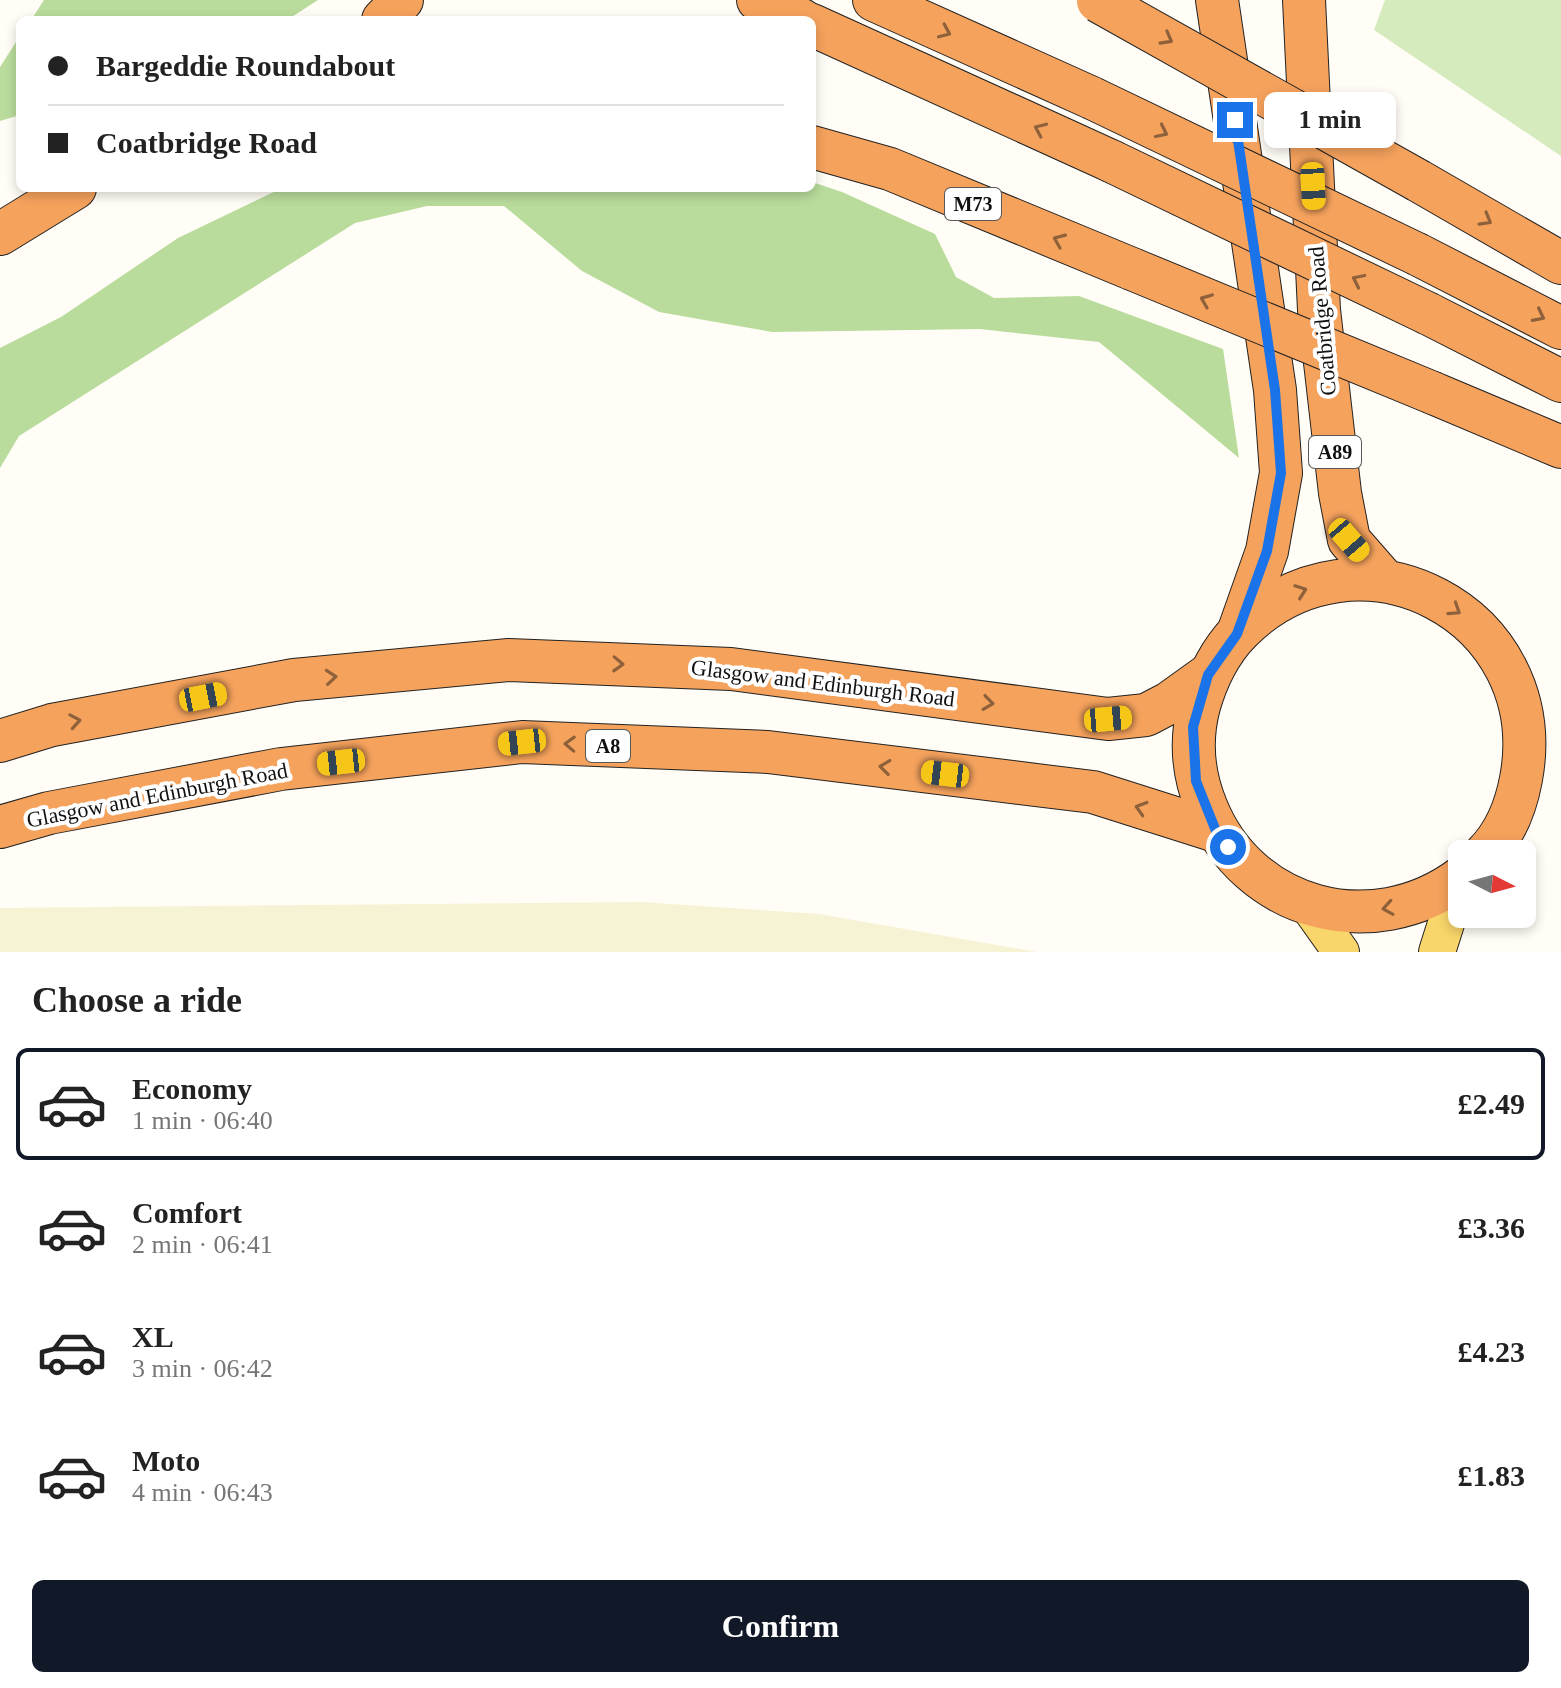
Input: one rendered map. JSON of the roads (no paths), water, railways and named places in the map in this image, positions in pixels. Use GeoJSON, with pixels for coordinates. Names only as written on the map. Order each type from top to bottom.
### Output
{"type":"FeatureCollection","features":[{"type":"Feature","properties":{"kind":"highway"},"geometry":{"type":"LineString","coordinates":[[387,16],[402,0]]}},
{"type":"Feature","properties":{"kind":"highway"},"geometry":{"type":"LineString","coordinates":[[758,0],[793,16]]}},
{"type":"Feature","properties":{"kind":"highway"},"geometry":{"type":"LineString","coordinates":[[874,0],[1092,98],[1419,255],[1561,328]]}},
{"type":"Feature","properties":{"kind":"highway"},"geometry":{"type":"LineString","coordinates":[[1098,0],[1561,263]]}},
{"type":"Feature","properties":{"kind":"highway","name":"A89"},"geometry":{"type":"LineString","coordinates":[[1217,0],[1275,390],[1281,473],[1267,551],[1237,634]]}},
{"type":"Feature","properties":{"kind":"highway"},"geometry":{"type":"LineString","coordinates":[[1278,0],[1319,310]]}},
{"type":"Feature","properties":{"kind":"highway","name":"Coatbridge Road"},"geometry":{"type":"LineString","coordinates":[[1304,0],[1319,310],[1340,493],[1349,540],[1384,580]]}},
{"type":"Feature","properties":{"kind":"highway"},"geometry":{"type":"LineString","coordinates":[[816,27],[1111,161],[1561,381]]}},
{"type":"Feature","properties":{"kind":"highway","name":"M73"},"geometry":{"type":"LineString","coordinates":[[816,148],[890,169],[1561,447]]}},
{"type":"Feature","properties":{"kind":"highway"},"geometry":{"type":"LineString","coordinates":[[0,206],[52,192]]}},
{"type":"Feature","properties":{"kind":"highway"},"geometry":{"type":"LineString","coordinates":[[0,234],[68,192]]}},
{"type":"Feature","properties":{"kind":"highway"},"geometry":{"type":"LineString","coordinates":[[1448,883],[1412,905],[1360,913],[1307,904],[1271,888],[1250,871],[1216,831],[1196,781],[1193,727],[1208,675],[1237,634],[1269,606],[1299,590],[1341,579],[1384,580],[1430,594],[1472,621],[1502,659],[1521,704],[1526,753],[1517,801],[1497,840]]}},
{"type":"Feature","properties":{"kind":"highway","name":"Glasgow and Edinburgh Road"},"geometry":{"type":"LineString","coordinates":[[0,741],[52,725],[294,680],[509,660],[731,669],[1108,719],[1146,715],[1208,675]]}},
{"type":"Feature","properties":{"kind":"highway","name":"Glasgow and Edinburgh Road"},"geometry":{"type":"LineString","coordinates":[[0,827],[49,813],[281,769],[522,742],[768,752],[1093,792],[1216,831]]}},
{"type":"Feature","properties":{"kind":"main road"},"geometry":{"type":"LineString","coordinates":[[1307,904],[1341,952]]}},
{"type":"Feature","properties":{"kind":"main road"},"geometry":{"type":"LineString","coordinates":[[1437,952],[1448,924]]}}]}
